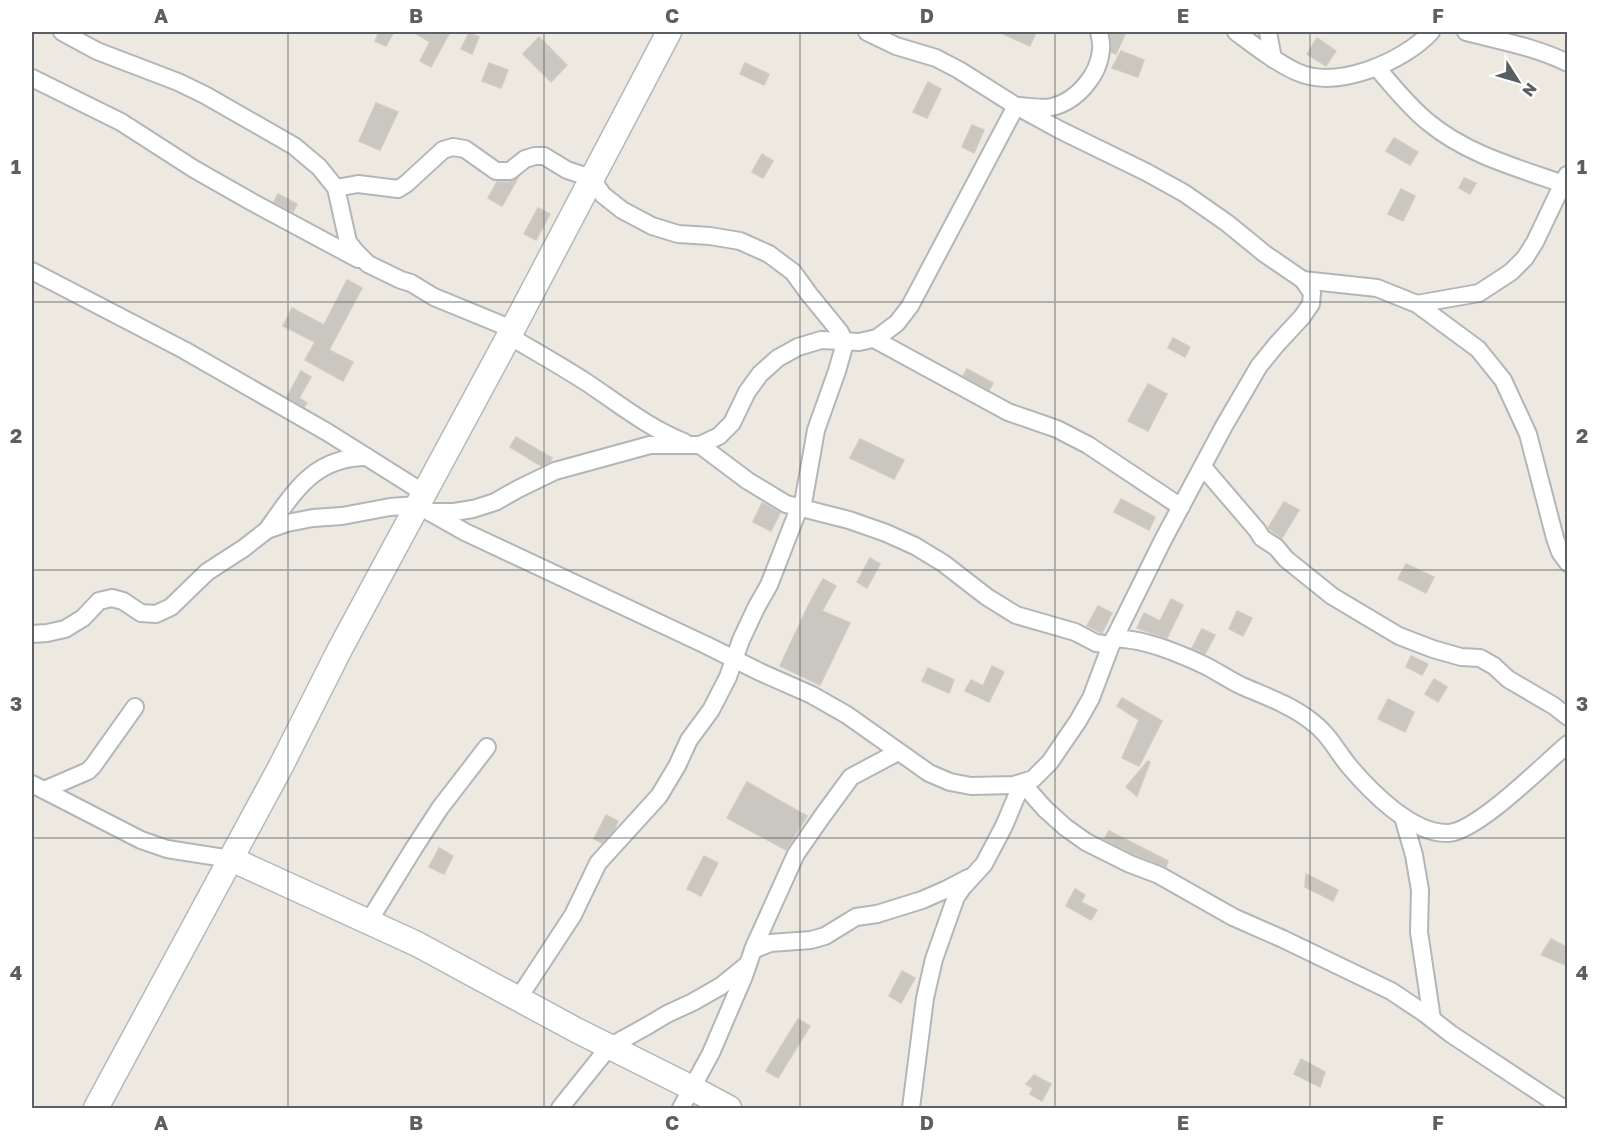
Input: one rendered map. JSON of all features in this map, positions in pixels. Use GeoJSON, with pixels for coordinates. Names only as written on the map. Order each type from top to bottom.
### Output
{"type":"FeatureCollection","features":[{"type":"Feature","properties":{"kind":"street"},"geometry":{"type":"LineString","coordinates":[[62,32],[97,51],[205,94],[294,146],[319,168],[336,188],[348,242],[368,264]]}},
{"type":"Feature","properties":{"kind":"street"},"geometry":{"type":"LineString","coordinates":[[96,1108],[281,766],[340,649],[424,503],[510,333],[669,32]]}},
{"type":"Feature","properties":{"kind":"street"},"geometry":{"type":"LineString","coordinates":[[32,271],[184,350],[327,432],[367,457],[424,503],[465,532],[812,695],[847,715],[929,773],[950,782],[971,786],[1022,783],[1033,779],[1050,762],[1078,722],[1091,698],[1113,641],[1224,426],[1259,366],[1311,304],[1312,293],[1303,280],[1184,193],[1059,130],[936,58],[896,46],[867,32]]}},
{"type":"Feature","properties":{"kind":"street"},"geometry":{"type":"LineString","coordinates":[[1016,106],[1052,107],[1071,99],[1096,70],[1102,48],[1099,32]]}},
{"type":"Feature","properties":{"kind":"street"},"geometry":{"type":"LineString","coordinates":[[1236,32],[1273,59],[1299,73],[1322,79],[1377,68],[1398,57],[1431,32]]}},
{"type":"Feature","properties":{"kind":"street"},"geometry":{"type":"LineString","coordinates":[[1268,32],[1273,59]]}},
{"type":"Feature","properties":{"kind":"street"},"geometry":{"type":"LineString","coordinates":[[1466,32],[1523,46],[1568,63]]}},
{"type":"Feature","properties":{"kind":"street"},"geometry":{"type":"LineString","coordinates":[[1377,68],[1427,122],[1450,138],[1484,155],[1565,179],[1535,242],[1525,258],[1511,272],[1479,293],[1417,304]]}},
{"type":"Feature","properties":{"kind":"street"},"geometry":{"type":"LineString","coordinates":[[32,78],[121,122],[194,169],[368,264],[510,333],[644,422],[668,435],[697,445],[748,482],[786,504],[849,520],[915,546],[943,562],[987,597],[1016,615],[1075,632],[1096,643],[1113,641],[1146,643],[1207,666],[1275,700],[1310,719],[1326,734],[1349,766],[1376,794],[1403,817],[1427,830],[1449,833],[1464,829],[1491,811],[1568,744]]}},
{"type":"Feature","properties":{"kind":"street"},"geometry":{"type":"LineString","coordinates":[[267,530],[287,523],[424,503],[454,512],[473,509],[495,502],[555,471],[650,445],[697,445],[719,436],[732,423],[747,392],[760,374],[778,358],[798,346],[821,340],[845,343],[874,339],[897,323],[910,306],[1016,106]]}},
{"type":"Feature","properties":{"kind":"street"},"geometry":{"type":"LineString","coordinates":[[336,188],[358,184],[398,189],[443,150],[453,147],[465,149],[496,171],[510,171],[525,159],[544,156],[567,170],[591,178],[603,195],[622,210],[652,226],[678,234],[740,241],[769,254],[793,272],[840,333],[845,343],[816,430],[800,509],[770,585],[741,640],[736,660],[711,710],[689,740],[659,796],[598,863],[573,915],[518,999]]}},
{"type":"Feature","properties":{"kind":"street"},"geometry":{"type":"LineString","coordinates":[[1303,280],[1377,288],[1417,304],[1478,350],[1503,380],[1528,434],[1555,538],[1560,552],[1568,563]]}},
{"type":"Feature","properties":{"kind":"street"},"geometry":{"type":"LineString","coordinates":[[874,339],[1008,412],[1057,429],[1088,444],[1181,507]]}},
{"type":"Feature","properties":{"kind":"street"},"geometry":{"type":"LineString","coordinates":[[32,634],[65,629],[83,618],[99,602],[112,598],[123,601],[141,613],[156,614],[171,608],[207,572],[267,530],[310,475],[332,463],[355,457],[367,457]]}},
{"type":"Feature","properties":{"kind":"street"},"geometry":{"type":"LineString","coordinates":[[1203,467],[1262,538],[1276,547],[1286,559],[1332,596],[1399,636],[1461,657],[1479,658],[1568,717]]}},
{"type":"Feature","properties":{"kind":"street"},"geometry":{"type":"LineString","coordinates":[[38,787],[88,771],[135,707]]}},
{"type":"Feature","properties":{"kind":"street"},"geometry":{"type":"LineString","coordinates":[[369,921],[440,808],[487,747]]}},
{"type":"Feature","properties":{"kind":"street"},"geometry":{"type":"LineString","coordinates":[[687,1098],[715,1045],[796,854],[851,777],[898,752]]}},
{"type":"Feature","properties":{"kind":"street"},"geometry":{"type":"LineString","coordinates":[[911,1108],[925,998],[934,959],[956,897],[984,864],[1004,826],[1022,783]]}},
{"type":"Feature","properties":{"kind":"street"},"geometry":{"type":"LineString","coordinates":[[1022,783],[1065,827],[1086,842],[1159,876],[1233,917],[1391,991],[1450,1034],[1563,1108]]}},
{"type":"Feature","properties":{"kind":"street"},"geometry":{"type":"LineString","coordinates":[[38,787],[141,840],[167,849],[231,859],[369,921],[417,944],[609,1047],[687,1098],[729,1108]]}},
{"type":"Feature","properties":{"kind":"street"},"geometry":{"type":"LineString","coordinates":[[1403,817],[1414,855],[1420,890],[1419,932],[1432,1019]]}},
{"type":"Feature","properties":{"kind":"street"},"geometry":{"type":"LineString","coordinates":[[560,1108],[609,1047],[721,986],[751,957],[770,943],[811,940],[825,936],[856,917],[877,914],[922,900],[975,874]]}},
{"type":"Feature","properties":{"kind":"building"},"geometry":{"type":"Polygon","coordinates":[[[379,32],[394,32],[386,46],[375,41],[379,32]]]}},
{"type":"Feature","properties":{"kind":"building"},"geometry":{"type":"Polygon","coordinates":[[[413,32],[450,32],[431,67],[420,61],[430,42],[413,32]]]}},
{"type":"Feature","properties":{"kind":"building"},"geometry":{"type":"Polygon","coordinates":[[[999,32],[1036,32],[1030,46],[999,32]]]}},
{"type":"Feature","properties":{"kind":"building"},"geometry":{"type":"Polygon","coordinates":[[[1110,32],[1126,32],[1116,54],[1111,52],[1110,32]]]}},
{"type":"Feature","properties":{"kind":"building"},"geometry":{"type":"Polygon","coordinates":[[[469,33],[479,37],[472,54],[461,49],[469,33]]]}},
{"type":"Feature","properties":{"kind":"building"},"geometry":{"type":"Polygon","coordinates":[[[539,37],[567,65],[551,82],[523,54],[539,37]]]}},
{"type":"Feature","properties":{"kind":"building"},"geometry":{"type":"Polygon","coordinates":[[[1317,38],[1336,51],[1326,66],[1307,54],[1317,38]]]}},
{"type":"Feature","properties":{"kind":"building"},"geometry":{"type":"Polygon","coordinates":[[[1121,51],[1144,60],[1138,77],[1112,68],[1121,51]]]}},
{"type":"Feature","properties":{"kind":"building"},"geometry":{"type":"Polygon","coordinates":[[[489,63],[508,70],[501,88],[482,81],[489,63]]]}},
{"type":"Feature","properties":{"kind":"building"},"geometry":{"type":"Polygon","coordinates":[[[745,63],[769,74],[764,85],[740,74],[745,63]]]}},
{"type":"Feature","properties":{"kind":"building"},"geometry":{"type":"Polygon","coordinates":[[[928,82],[941,89],[927,118],[913,112],[928,82]]]}},
{"type":"Feature","properties":{"kind":"building"},"geometry":{"type":"Polygon","coordinates":[[[376,103],[398,112],[380,150],[359,141],[376,103]]]}},
{"type":"Feature","properties":{"kind":"building"},"geometry":{"type":"Polygon","coordinates":[[[972,125],[984,130],[974,153],[962,147],[972,125]]]}},
{"type":"Feature","properties":{"kind":"building"},"geometry":{"type":"Polygon","coordinates":[[[1394,138],[1418,152],[1410,165],[1386,151],[1394,138]]]}},
{"type":"Feature","properties":{"kind":"building"},"geometry":{"type":"Polygon","coordinates":[[[762,154],[773,161],[763,178],[752,172],[762,154]]]}},
{"type":"Feature","properties":{"kind":"building"},"geometry":{"type":"Polygon","coordinates":[[[518,178],[502,206],[488,198],[497,182],[510,182],[518,178]]]}},
{"type":"Feature","properties":{"kind":"building"},"geometry":{"type":"Polygon","coordinates":[[[1464,178],[1476,183],[1470,194],[1459,188],[1464,178]]]}},
{"type":"Feature","properties":{"kind":"building"},"geometry":{"type":"Polygon","coordinates":[[[1401,189],[1415,196],[1403,221],[1388,214],[1401,189]]]}},
{"type":"Feature","properties":{"kind":"building"},"geometry":{"type":"Polygon","coordinates":[[[278,194],[297,204],[293,212],[274,202],[278,194]]]}},
{"type":"Feature","properties":{"kind":"building"},"geometry":{"type":"Polygon","coordinates":[[[538,208],[550,214],[536,240],[524,234],[538,208]]]}},
{"type":"Feature","properties":{"kind":"building"},"geometry":{"type":"Polygon","coordinates":[[[347,280],[362,288],[329,350],[353,362],[343,381],[305,360],[315,342],[283,326],[292,308],[324,325],[347,280]]]}},
{"type":"Feature","properties":{"kind":"building"},"geometry":{"type":"Polygon","coordinates":[[[1173,338],[1190,347],[1185,357],[1168,348],[1173,338]]]}},
{"type":"Feature","properties":{"kind":"building"},"geometry":{"type":"Polygon","coordinates":[[[967,369],[993,383],[989,390],[963,376],[967,369]]]}},
{"type":"Feature","properties":{"kind":"building"},"geometry":{"type":"Polygon","coordinates":[[[301,371],[311,377],[299,398],[307,403],[304,407],[287,397],[301,371]]]}},
{"type":"Feature","properties":{"kind":"building"},"geometry":{"type":"Polygon","coordinates":[[[1148,384],[1167,394],[1148,431],[1128,421],[1148,384]]]}},
{"type":"Feature","properties":{"kind":"building"},"geometry":{"type":"Polygon","coordinates":[[[516,437],[552,458],[550,462],[541,466],[510,447],[516,437]]]}},
{"type":"Feature","properties":{"kind":"building"},"geometry":{"type":"Polygon","coordinates":[[[860,439],[904,460],[894,479],[850,458],[860,439]]]}},
{"type":"Feature","properties":{"kind":"building"},"geometry":{"type":"Polygon","coordinates":[[[1121,499],[1155,517],[1149,530],[1114,512],[1121,499]]]}},
{"type":"Feature","properties":{"kind":"building"},"geometry":{"type":"Polygon","coordinates":[[[1284,502],[1299,510],[1282,538],[1268,528],[1284,502]]]}},
{"type":"Feature","properties":{"kind":"building"},"geometry":{"type":"Polygon","coordinates":[[[762,503],[780,513],[771,531],[753,522],[762,503]]]}},
{"type":"Feature","properties":{"kind":"building"},"geometry":{"type":"Polygon","coordinates":[[[870,558],[880,564],[867,588],[857,582],[870,558]]]}},
{"type":"Feature","properties":{"kind":"building"},"geometry":{"type":"Polygon","coordinates":[[[1406,564],[1434,577],[1426,593],[1398,579],[1406,564]]]}},
{"type":"Feature","properties":{"kind":"building"},"geometry":{"type":"Polygon","coordinates":[[[823,579],[836,586],[822,611],[850,623],[820,685],[780,666],[823,579]]]}},
{"type":"Feature","properties":{"kind":"building"},"geometry":{"type":"Polygon","coordinates":[[[1171,599],[1183,605],[1167,638],[1137,628],[1144,613],[1160,621],[1171,599]]]}},
{"type":"Feature","properties":{"kind":"building"},"geometry":{"type":"Polygon","coordinates":[[[1098,606],[1112,613],[1102,633],[1087,626],[1098,606]]]}},
{"type":"Feature","properties":{"kind":"building"},"geometry":{"type":"Polygon","coordinates":[[[1237,611],[1252,618],[1243,636],[1229,629],[1237,611]]]}},
{"type":"Feature","properties":{"kind":"building"},"geometry":{"type":"Polygon","coordinates":[[[1202,629],[1215,635],[1205,654],[1192,648],[1202,629]]]}},
{"type":"Feature","properties":{"kind":"building"},"geometry":{"type":"Polygon","coordinates":[[[1411,656],[1428,664],[1422,675],[1406,667],[1411,656]]]}},
{"type":"Feature","properties":{"kind":"building"},"geometry":{"type":"Polygon","coordinates":[[[992,666],[1004,672],[989,702],[965,691],[971,680],[983,686],[992,666]]]}},
{"type":"Feature","properties":{"kind":"building"},"geometry":{"type":"Polygon","coordinates":[[[928,668],[954,680],[949,693],[922,681],[928,668]]]}},
{"type":"Feature","properties":{"kind":"building"},"geometry":{"type":"Polygon","coordinates":[[[1434,679],[1447,687],[1438,702],[1425,694],[1434,679]]]}},
{"type":"Feature","properties":{"kind":"building"},"geometry":{"type":"Polygon","coordinates":[[[1122,698],[1162,721],[1139,766],[1122,758],[1139,720],[1117,706],[1122,698]]]}},
{"type":"Feature","properties":{"kind":"building"},"geometry":{"type":"Polygon","coordinates":[[[1388,699],[1414,712],[1405,732],[1378,719],[1388,699]]]}},
{"type":"Feature","properties":{"kind":"building"},"geometry":{"type":"Polygon","coordinates":[[[1148,761],[1150,762],[1137,796],[1126,787],[1148,761]]]}},
{"type":"Feature","properties":{"kind":"building"},"geometry":{"type":"Polygon","coordinates":[[[747,782],[807,816],[786,850],[727,818],[747,782]]]}},
{"type":"Feature","properties":{"kind":"building"},"geometry":{"type":"Polygon","coordinates":[[[606,815],[618,821],[614,830],[602,843],[594,839],[606,815]]]}},
{"type":"Feature","properties":{"kind":"building"},"geometry":{"type":"Polygon","coordinates":[[[1109,831],[1168,861],[1166,867],[1104,839],[1109,831]]]}},
{"type":"Feature","properties":{"kind":"building"},"geometry":{"type":"Polygon","coordinates":[[[439,848],[453,856],[444,874],[429,867],[439,848]]]}},
{"type":"Feature","properties":{"kind":"building"},"geometry":{"type":"Polygon","coordinates":[[[704,856],[718,863],[701,896],[687,889],[704,856]]]}},
{"type":"Feature","properties":{"kind":"building"},"geometry":{"type":"Polygon","coordinates":[[[1306,874],[1338,890],[1333,901],[1305,887],[1306,874]]]}},
{"type":"Feature","properties":{"kind":"building"},"geometry":{"type":"Polygon","coordinates":[[[1075,889],[1085,895],[1081,902],[1097,910],[1091,920],[1066,906],[1075,889]]]}},
{"type":"Feature","properties":{"kind":"building"},"geometry":{"type":"Polygon","coordinates":[[[1551,939],[1568,948],[1568,966],[1541,955],[1551,939]]]}},
{"type":"Feature","properties":{"kind":"building"},"geometry":{"type":"Polygon","coordinates":[[[902,971],[915,978],[901,1003],[889,996],[902,971]]]}},
{"type":"Feature","properties":{"kind":"building"},"geometry":{"type":"Polygon","coordinates":[[[798,1019],[810,1026],[778,1078],[766,1071],[798,1019]]]}},
{"type":"Feature","properties":{"kind":"building"},"geometry":{"type":"Polygon","coordinates":[[[1301,1059],[1325,1072],[1320,1087],[1294,1074],[1301,1059]]]}},
{"type":"Feature","properties":{"kind":"building"},"geometry":{"type":"Polygon","coordinates":[[[1034,1075],[1051,1084],[1042,1101],[1030,1094],[1033,1088],[1026,1084],[1034,1075]]]}}]}
